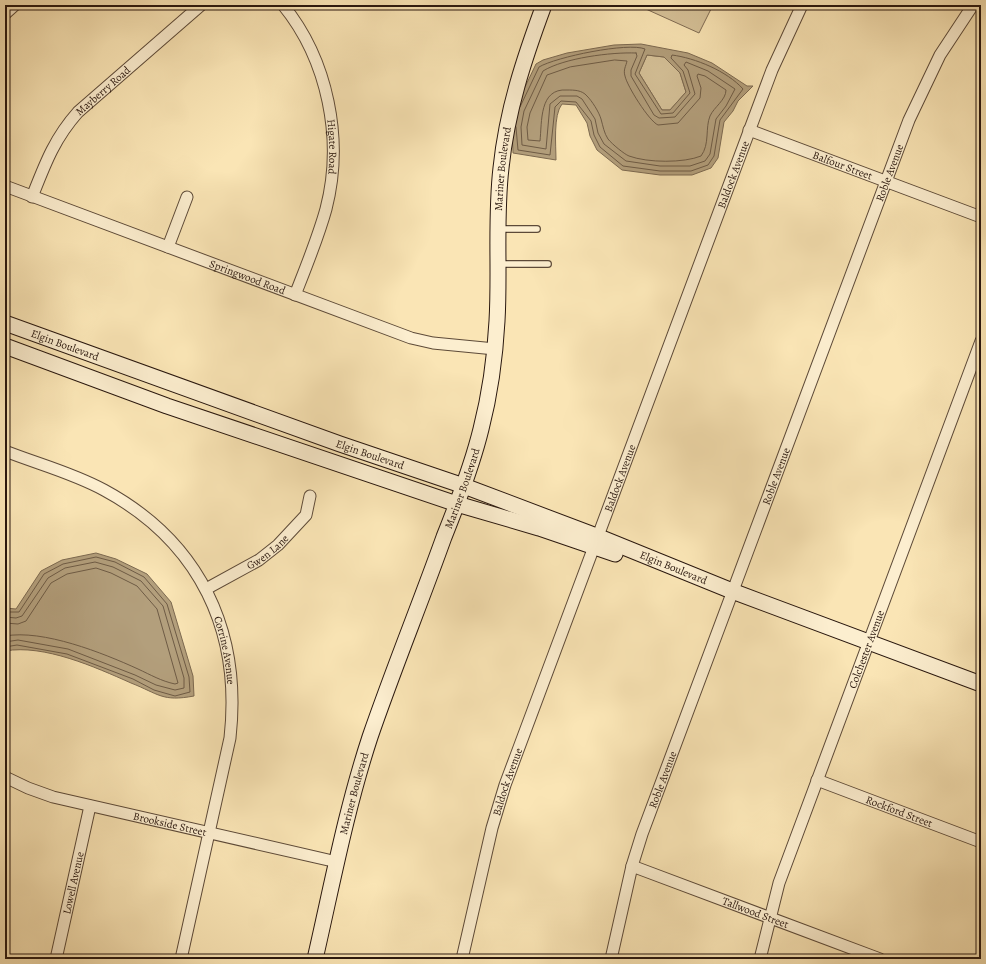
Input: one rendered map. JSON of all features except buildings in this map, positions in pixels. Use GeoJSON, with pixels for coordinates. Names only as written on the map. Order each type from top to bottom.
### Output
{"type":"FeatureCollection","features":[{"type":"Feature","properties":{"kind":"main road","name":"Mariner Boulevard"},"geometry":{"type":"LineString","coordinates":[[315,959],[356,782],[370,737],[464,486],[481,429],[495,349],[500,170],[505,133],[522,64],[544,5]]}},
{"type":"Feature","properties":{"kind":"main road","name":"Elgin Boulevard"},"geometry":{"type":"LineString","coordinates":[[5,323],[340,444],[464,486],[597,542],[981,684]]}},
{"type":"Feature","properties":{"kind":"main road","name":"Elgin Boulevard"},"geometry":{"type":"LineString","coordinates":[[5,346],[167,406],[457,504],[540,528],[597,542]]}},
{"type":"Feature","properties":{"kind":"street"},"geometry":{"type":"LineString","coordinates":[[5,14],[15,5]]}},
{"type":"Feature","properties":{"kind":"street","name":"Mayberry Road"},"geometry":{"type":"LineString","coordinates":[[32,197],[55,142],[69,122],[78,112],[201,5]]}},
{"type":"Feature","properties":{"kind":"street","name":"Higate Road"},"geometry":{"type":"LineString","coordinates":[[283,5],[297,25],[318,65],[331,114],[333,138],[331,185],[326,209],[295,295]]}},
{"type":"Feature","properties":{"kind":"street","name":"Baldock Avenue"},"geometry":{"type":"LineString","coordinates":[[462,959],[492,828],[505,785],[772,70],[802,5]]}},
{"type":"Feature","properties":{"kind":"street","name":"Roble Avenue"},"geometry":{"type":"LineString","coordinates":[[611,959],[632,866],[642,834],[886,181],[922,90],[940,55],[973,5]]}},
{"type":"Feature","properties":{"kind":"street","name":"Balfour Street"},"geometry":{"type":"LineString","coordinates":[[750,130],[981,216]]}},
{"type":"Feature","properties":{"kind":"street","name":"Springwood Road"},"geometry":{"type":"LineString","coordinates":[[5,186],[411,338],[433,343],[495,349]]}},
{"type":"Feature","properties":{"kind":"street"},"geometry":{"type":"LineString","coordinates":[[168,247],[187,197]]}},
{"type":"Feature","properties":{"kind":"street","name":"Colchester Avenue"},"geometry":{"type":"LineString","coordinates":[[760,959],[769,918],[779,883],[981,341]]}},
{"type":"Feature","properties":{"kind":"street","name":"Corrine Avenue"},"geometry":{"type":"LineString","coordinates":[[5,452],[80,480],[123,501],[163,532],[188,562],[206,589],[218,616],[226,642],[233,692],[230,738],[181,959]]}},
{"type":"Feature","properties":{"kind":"street","name":"Gwen Lane"},"geometry":{"type":"LineString","coordinates":[[206,589],[259,560],[278,545],[306,515],[310,496]]}},
{"type":"Feature","properties":{"kind":"street","name":"Brookside Street"},"geometry":{"type":"LineString","coordinates":[[5,777],[28,788],[53,797],[337,862]]}},
{"type":"Feature","properties":{"kind":"street","name":"Rockford Street"},"geometry":{"type":"LineString","coordinates":[[817,780],[981,842]]}},
{"type":"Feature","properties":{"kind":"street","name":"Lowell Avenue"},"geometry":{"type":"LineString","coordinates":[[56,959],[90,806]]}},
{"type":"Feature","properties":{"kind":"street","name":"Tallwood Street"},"geometry":{"type":"LineString","coordinates":[[632,866],[880,959]]}},
{"type":"Feature","properties":{"kind":"lane"},"geometry":{"type":"LineString","coordinates":[[498,229],[537,229]]}},
{"type":"Feature","properties":{"kind":"lane"},"geometry":{"type":"LineString","coordinates":[[498,264],[548,264]]}},
{"type":"Feature","properties":{"kind":"shaded area"},"geometry":{"type":"Polygon","coordinates":[[[637,5],[713,5],[699,33],[637,5]]]}},
{"type":"Feature","properties":{"kind":"shaded area"},"geometry":{"type":"Polygon","coordinates":[[[647,55],[664,57],[680,73],[686,92],[670,110],[662,110],[639,73],[647,55]]]}},
{"type":"Feature","properties":{"kind":"water"},"geometry":{"type":"Polygon","coordinates":[[[641,44],[688,53],[712,63],[747,86],[753,86],[738,101],[733,111],[724,122],[718,158],[711,168],[692,175],[660,175],[622,170],[597,150],[590,136],[587,123],[576,105],[562,104],[559,109],[556,123],[556,160],[513,153],[512,126],[515,108],[536,64],[543,60],[567,53],[614,45],[641,44]],[[647,55],[639,73],[662,110],[670,110],[686,92],[680,73],[664,57],[647,55]]]}},
{"type":"Feature","properties":{"kind":"water"},"geometry":{"type":"Polygon","coordinates":[[[96,553],[116,559],[147,574],[171,602],[193,676],[194,696],[175,698],[161,696],[102,670],[53,654],[20,650],[5,651],[5,608],[16,609],[41,571],[62,560],[96,553]]]}}]}
